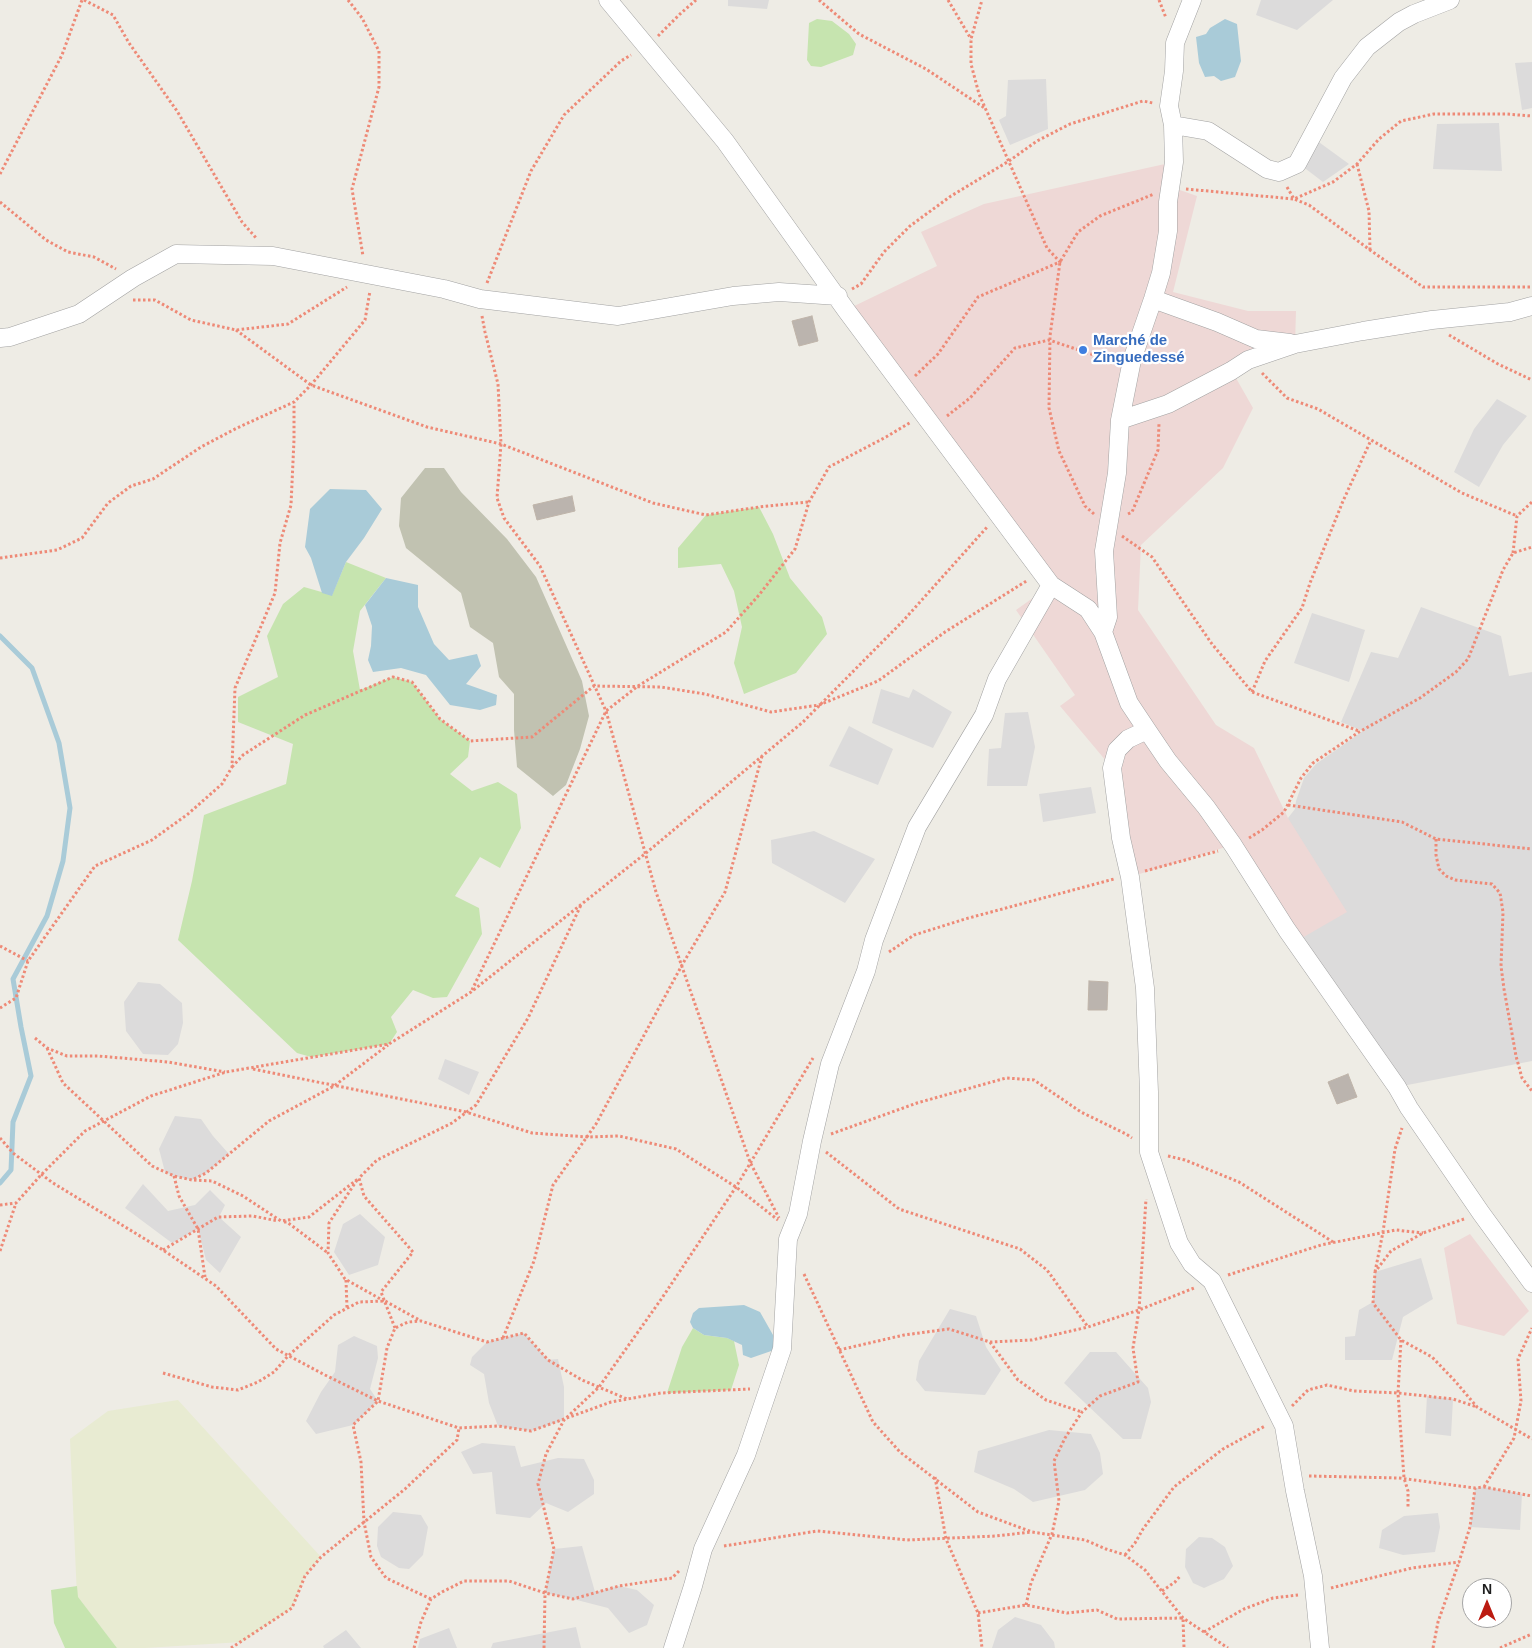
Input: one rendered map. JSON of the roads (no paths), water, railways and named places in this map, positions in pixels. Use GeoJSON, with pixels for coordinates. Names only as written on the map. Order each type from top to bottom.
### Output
{"type":"FeatureCollection","features":[{"type":"Feature","properties":{"kind":"street"},"geometry":{"type":"LineString","coordinates":[[608,0],[725,140],[904,387],[1046,578],[1088,609],[1103,632],[1129,702],[1147,730],[1168,761],[1212,814],[1287,930],[1397,1087],[1409,1108],[1481,1213],[1532,1283]]}},
{"type":"Feature","properties":{"kind":"street"},"geometry":{"type":"LineString","coordinates":[[1103,632],[1108,617],[1104,551],[1117,473],[1120,420],[1130,368],[1161,274],[1168,231],[1170,187],[1174,162],[1173,125],[1169,106],[1174,71],[1175,43],[1192,0]]}},
{"type":"Feature","properties":{"kind":"street"},"geometry":{"type":"LineString","coordinates":[[1173,125],[1208,131],[1267,168],[1279,172],[1298,164],[1343,78],[1367,47],[1399,22],[1450,0]]}},
{"type":"Feature","properties":{"kind":"street"},"geometry":{"type":"LineString","coordinates":[[0,338],[10,337],[80,314],[132,278],[176,254],[273,256],[444,289],[480,299],[618,316],[733,296],[779,292],[838,296]]}},
{"type":"Feature","properties":{"kind":"street"},"geometry":{"type":"LineString","coordinates":[[1153,299],[1217,322],[1256,339],[1296,344]]}},
{"type":"Feature","properties":{"kind":"street"},"geometry":{"type":"LineString","coordinates":[[1120,420],[1168,404],[1248,360],[1296,344],[1432,320],[1510,312],[1532,306]]}},
{"type":"Feature","properties":{"kind":"street"},"geometry":{"type":"LineString","coordinates":[[1510,312],[1532,317]]}},
{"type":"Feature","properties":{"kind":"street"},"geometry":{"type":"LineString","coordinates":[[673,1648],[694,1586],[702,1549],[746,1455],[782,1349],[788,1239],[798,1214],[812,1140],[830,1064],[866,971],[874,940],[917,826],[984,715],[997,680],[1046,578]]}},
{"type":"Feature","properties":{"kind":"street"},"geometry":{"type":"LineString","coordinates":[[1147,730],[1128,739],[1117,750],[1112,768],[1120,838],[1130,877],[1146,988],[1149,1152],[1179,1243],[1192,1264],[1212,1281],[1284,1426],[1312,1576],[1320,1648]]}},
{"type":"Feature","properties":{"kind":"water"},"geometry":{"type":"Polygon","coordinates":[[[1225,19],[1237,24],[1241,61],[1235,77],[1221,81],[1214,76],[1205,77],[1199,63],[1196,37],[1206,34],[1210,28],[1225,19]]]}},
{"type":"Feature","properties":{"kind":"water"},"geometry":{"type":"Polygon","coordinates":[[[330,489],[366,490],[382,509],[346,562],[332,596],[322,593],[311,558],[305,547],[310,509],[330,489]]]}},
{"type":"Feature","properties":{"kind":"water"},"geometry":{"type":"Polygon","coordinates":[[[386,578],[418,585],[418,607],[434,644],[449,660],[477,654],[481,666],[466,684],[497,695],[496,705],[480,710],[450,705],[426,675],[401,668],[373,672],[368,660],[372,626],[365,605],[386,578]]]}},
{"type":"Feature","properties":{"kind":"water"},"geometry":{"type":"Polygon","coordinates":[[[744,1305],[760,1312],[777,1342],[777,1349],[751,1358],[743,1355],[742,1345],[727,1338],[704,1335],[693,1328],[690,1322],[693,1313],[699,1308],[744,1305]]]}},
{"type":"Feature","properties":{"kind":"waterway"},"geometry":{"type":"LineString","coordinates":[[0,636],[32,668],[59,743],[70,808],[63,861],[47,916],[13,979],[31,1076],[13,1122],[11,1170],[0,1183]]}},
{"type":"Feature","properties":{"kind":"place","name":"Marché de Zinguedessé"},"geometry":{"type":"Point","coordinates":[1083,350]}}]}
